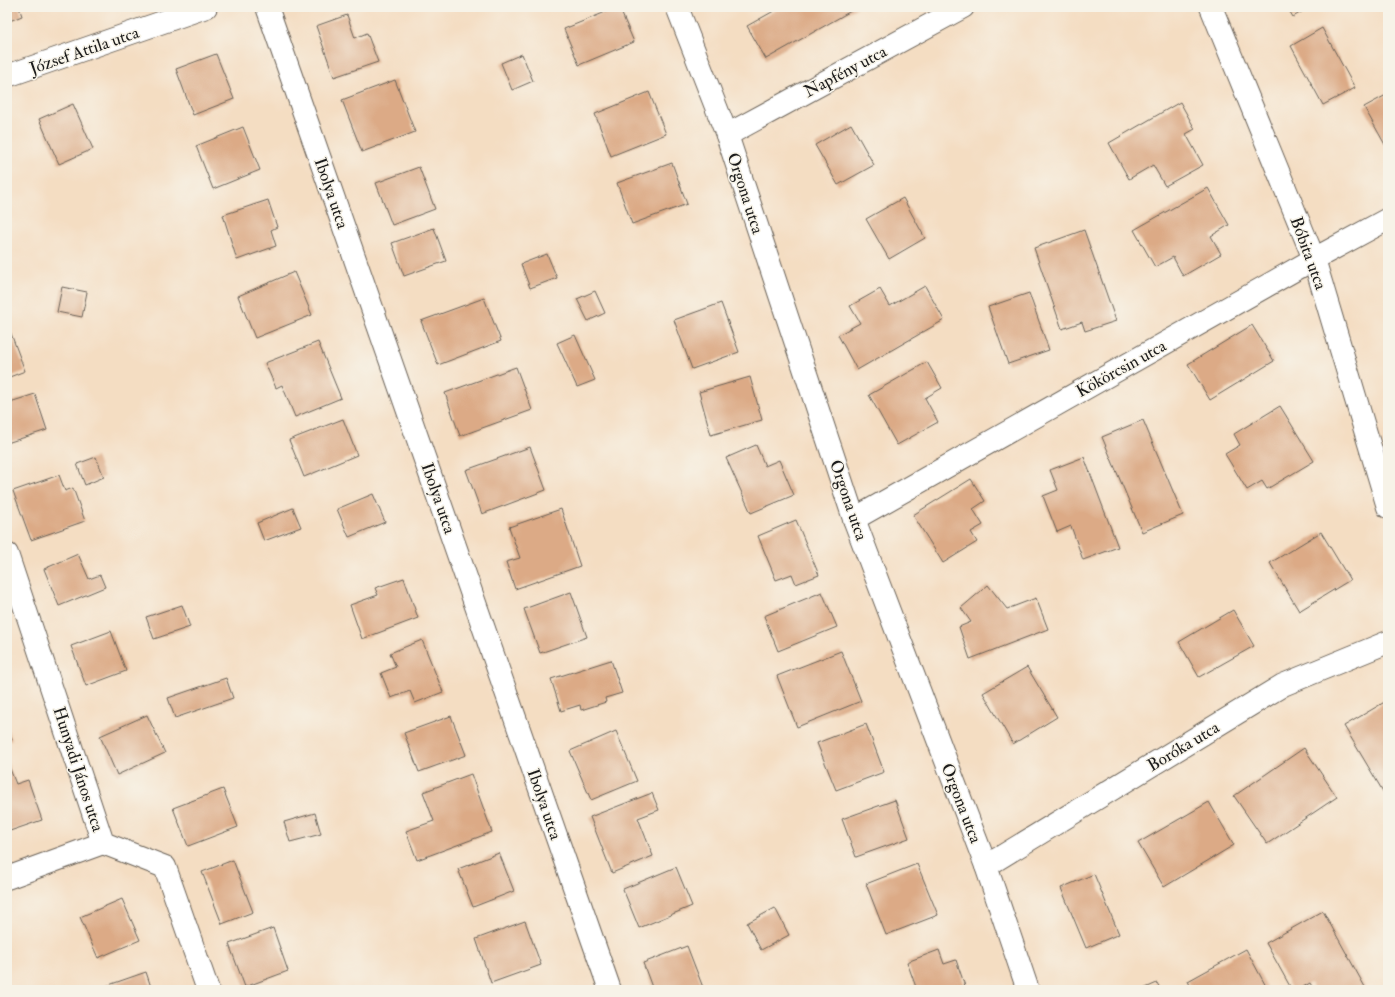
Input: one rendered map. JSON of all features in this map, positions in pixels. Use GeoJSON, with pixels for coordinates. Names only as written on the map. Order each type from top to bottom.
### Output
{"type":"FeatureCollection","features":[{"type":"Feature","properties":{"kind":"street","name":"József Attila utca"},"geometry":{"type":"LineString","coordinates":[[7,76],[206,7]]}},
{"type":"Feature","properties":{"kind":"street","name":"Ibolya utca"},"geometry":{"type":"LineString","coordinates":[[267,7],[610,990]]}},
{"type":"Feature","properties":{"kind":"street","name":"Orgona utca"},"geometry":{"type":"LineString","coordinates":[[678,7],[727,135],[854,519],[986,866],[1028,990]]}},
{"type":"Feature","properties":{"kind":"street","name":"Napfény utca"},"geometry":{"type":"LineString","coordinates":[[727,135],[963,7]]}},
{"type":"Feature","properties":{"kind":"street","name":"Bóbita utca"},"geometry":{"type":"LineString","coordinates":[[1211,7],[1314,259],[1388,507]]}},
{"type":"Feature","properties":{"kind":"street","name":"Kökörcsin utca"},"geometry":{"type":"LineString","coordinates":[[854,519],[1314,259],[1388,219]]}},
{"type":"Feature","properties":{"kind":"street","name":"Hunyadi János utca"},"geometry":{"type":"LineString","coordinates":[[7,554],[103,843],[165,867],[208,990]]}},
{"type":"Feature","properties":{"kind":"street","name":"Boróka utca"},"geometry":{"type":"LineString","coordinates":[[986,866],[1283,686],[1388,642]]}},
{"type":"Feature","properties":{"kind":"street"},"geometry":{"type":"LineString","coordinates":[[7,878],[103,843]]}},
{"type":"Feature","properties":{"kind":"building"},"geometry":{"type":"Polygon","coordinates":[[[7,7],[19,7],[22,16],[7,22],[7,7]]]}},
{"type":"Feature","properties":{"kind":"building"},"geometry":{"type":"Polygon","coordinates":[[[618,7],[634,42],[579,65],[564,29],[618,7]]]}},
{"type":"Feature","properties":{"kind":"building"},"geometry":{"type":"Polygon","coordinates":[[[781,7],[858,7],[766,59],[747,26],[781,7]]]}},
{"type":"Feature","properties":{"kind":"building"},"geometry":{"type":"Polygon","coordinates":[[[1287,7],[1310,7],[1293,17],[1287,7]]]}},
{"type":"Feature","properties":{"kind":"building"},"geometry":{"type":"Polygon","coordinates":[[[347,15],[355,38],[367,33],[378,62],[334,77],[316,26],[347,15]]]}},
{"type":"Feature","properties":{"kind":"building"},"geometry":{"type":"Polygon","coordinates":[[[1322,28],[1355,88],[1323,105],[1291,46],[1322,28]]]}},
{"type":"Feature","properties":{"kind":"building"},"geometry":{"type":"Polygon","coordinates":[[[216,54],[234,99],[193,115],[176,69],[216,54]]]}},
{"type":"Feature","properties":{"kind":"building"},"geometry":{"type":"Polygon","coordinates":[[[522,54],[533,81],[512,90],[501,63],[522,54]]]}},
{"type":"Feature","properties":{"kind":"building"},"geometry":{"type":"Polygon","coordinates":[[[395,80],[415,132],[362,152],[342,100],[395,80]]]}},
{"type":"Feature","properties":{"kind":"building"},"geometry":{"type":"Polygon","coordinates":[[[649,92],[666,134],[611,156],[595,114],[649,92]]]}},
{"type":"Feature","properties":{"kind":"building"},"geometry":{"type":"Polygon","coordinates":[[[1388,94],[1388,150],[1364,107],[1388,94]]]}},
{"type":"Feature","properties":{"kind":"building"},"geometry":{"type":"Polygon","coordinates":[[[1180,102],[1195,129],[1186,134],[1203,165],[1165,186],[1153,165],[1129,179],[1109,143],[1180,102]]]}},
{"type":"Feature","properties":{"kind":"building"},"geometry":{"type":"Polygon","coordinates":[[[73,104],[93,149],[59,164],[39,119],[73,104]]]}},
{"type":"Feature","properties":{"kind":"building"},"geometry":{"type":"Polygon","coordinates":[[[851,124],[874,165],[838,185],[815,145],[851,124]]]}},
{"type":"Feature","properties":{"kind":"building"},"geometry":{"type":"Polygon","coordinates":[[[243,127],[260,170],[213,189],[196,146],[243,127]]]}},
{"type":"Feature","properties":{"kind":"building"},"geometry":{"type":"Polygon","coordinates":[[[672,163],[687,204],[632,224],[617,183],[672,163]]]}},
{"type":"Feature","properties":{"kind":"building"},"geometry":{"type":"Polygon","coordinates":[[[419,167],[435,209],[392,225],[376,183],[419,167]]]}},
{"type":"Feature","properties":{"kind":"building"},"geometry":{"type":"Polygon","coordinates":[[[1208,188],[1229,225],[1211,236],[1221,254],[1183,276],[1173,257],[1155,267],[1134,230],[1208,188]]]}},
{"type":"Feature","properties":{"kind":"building"},"geometry":{"type":"Polygon","coordinates":[[[903,198],[925,238],[889,259],[866,219],[903,198]]]}},
{"type":"Feature","properties":{"kind":"building"},"geometry":{"type":"Polygon","coordinates":[[[268,200],[277,227],[271,230],[276,246],[237,260],[223,215],[268,200]]]}},
{"type":"Feature","properties":{"kind":"building"},"geometry":{"type":"Polygon","coordinates":[[[434,228],[446,261],[404,276],[392,243],[434,228]]]}},
{"type":"Feature","properties":{"kind":"building"},"geometry":{"type":"Polygon","coordinates":[[[1084,230],[1116,321],[1085,331],[1082,322],[1062,329],[1034,248],[1084,230]]]}},
{"type":"Feature","properties":{"kind":"building"},"geometry":{"type":"Polygon","coordinates":[[[547,254],[557,278],[530,288],[521,264],[547,254]]]}},
{"type":"Feature","properties":{"kind":"building"},"geometry":{"type":"Polygon","coordinates":[[[294,272],[312,315],[255,338],[238,296],[294,272]]]}},
{"type":"Feature","properties":{"kind":"building"},"geometry":{"type":"Polygon","coordinates":[[[925,286],[944,320],[857,370],[838,335],[860,323],[850,306],[880,289],[890,306],[925,286]]]}},
{"type":"Feature","properties":{"kind":"building"},"geometry":{"type":"Polygon","coordinates":[[[62,287],[87,292],[82,317],[57,312],[62,287]]]}},
{"type":"Feature","properties":{"kind":"building"},"geometry":{"type":"Polygon","coordinates":[[[595,291],[605,313],[588,321],[577,299],[595,291]]]}},
{"type":"Feature","properties":{"kind":"building"},"geometry":{"type":"Polygon","coordinates":[[[1029,293],[1049,350],[1008,364],[988,307],[1029,293]]]}},
{"type":"Feature","properties":{"kind":"building"},"geometry":{"type":"Polygon","coordinates":[[[484,298],[501,341],[438,365],[421,321],[484,298]]]}},
{"type":"Feature","properties":{"kind":"building"},"geometry":{"type":"Polygon","coordinates":[[[721,303],[739,352],[692,369],[674,320],[721,303]]]}},
{"type":"Feature","properties":{"kind":"building"},"geometry":{"type":"Polygon","coordinates":[[[7,323],[25,371],[7,378],[7,323]]]}},
{"type":"Feature","properties":{"kind":"building"},"geometry":{"type":"Polygon","coordinates":[[[1252,325],[1274,361],[1210,400],[1188,364],[1252,325]]]}},
{"type":"Feature","properties":{"kind":"building"},"geometry":{"type":"Polygon","coordinates":[[[575,335],[595,380],[577,387],[557,343],[575,335]]]}},
{"type":"Feature","properties":{"kind":"building"},"geometry":{"type":"Polygon","coordinates":[[[318,342],[341,398],[295,417],[282,385],[276,388],[265,363],[318,342]]]}},
{"type":"Feature","properties":{"kind":"building"},"geometry":{"type":"Polygon","coordinates":[[[927,362],[942,388],[925,398],[938,422],[897,445],[869,395],[927,362]]]}},
{"type":"Feature","properties":{"kind":"building"},"geometry":{"type":"Polygon","coordinates":[[[516,367],[532,410],[460,436],[445,393],[516,367]]]}},
{"type":"Feature","properties":{"kind":"building"},"geometry":{"type":"Polygon","coordinates":[[[750,377],[762,420],[711,435],[699,392],[750,377]]]}},
{"type":"Feature","properties":{"kind":"building"},"geometry":{"type":"Polygon","coordinates":[[[35,394],[47,430],[7,443],[7,403],[35,394]]]}},
{"type":"Feature","properties":{"kind":"building"},"geometry":{"type":"Polygon","coordinates":[[[1280,406],[1314,461],[1267,489],[1262,481],[1247,490],[1225,454],[1240,445],[1234,434],[1280,406]]]}},
{"type":"Feature","properties":{"kind":"building"},"geometry":{"type":"Polygon","coordinates":[[[343,419],[357,455],[304,477],[289,440],[343,419]]]}},
{"type":"Feature","properties":{"kind":"building"},"geometry":{"type":"Polygon","coordinates":[[[1143,420],[1183,515],[1142,532],[1102,437],[1143,420]]]}},
{"type":"Feature","properties":{"kind":"building"},"geometry":{"type":"Polygon","coordinates":[[[756,445],[765,466],[779,460],[794,495],[751,513],[726,458],[756,445]]]}},
{"type":"Feature","properties":{"kind":"building"},"geometry":{"type":"Polygon","coordinates":[[[530,447],[546,490],[482,514],[466,470],[530,447]]]}},
{"type":"Feature","properties":{"kind":"building"},"geometry":{"type":"Polygon","coordinates":[[[96,457],[104,477],[85,485],[77,464],[96,457]]]}},
{"type":"Feature","properties":{"kind":"building"},"geometry":{"type":"Polygon","coordinates":[[[1084,457],[1118,547],[1083,560],[1071,526],[1057,532],[1043,496],[1058,490],[1050,470],[1084,457]]]}},
{"type":"Feature","properties":{"kind":"building"},"geometry":{"type":"Polygon","coordinates":[[[59,475],[65,491],[73,488],[85,521],[31,540],[13,491],[59,475]]]}},
{"type":"Feature","properties":{"kind":"building"},"geometry":{"type":"Polygon","coordinates":[[[971,479],[985,501],[973,509],[983,525],[971,532],[977,542],[943,563],[913,515],[971,479]]]}},
{"type":"Feature","properties":{"kind":"building"},"geometry":{"type":"Polygon","coordinates":[[[373,494],[385,522],[349,537],[337,509],[373,494]]]}},
{"type":"Feature","properties":{"kind":"building"},"geometry":{"type":"Polygon","coordinates":[[[293,508],[301,527],[264,541],[257,523],[293,508]]]}},
{"type":"Feature","properties":{"kind":"building"},"geometry":{"type":"Polygon","coordinates":[[[561,509],[580,566],[515,589],[506,562],[520,558],[509,527],[561,509]]]}},
{"type":"Feature","properties":{"kind":"building"},"geometry":{"type":"Polygon","coordinates":[[[796,520],[819,575],[796,584],[792,574],[776,580],[758,536],[796,520]]]}},
{"type":"Feature","properties":{"kind":"building"},"geometry":{"type":"Polygon","coordinates":[[[1321,532],[1350,580],[1299,611],[1270,563],[1321,532]]]}},
{"type":"Feature","properties":{"kind":"building"},"geometry":{"type":"Polygon","coordinates":[[[78,554],[89,579],[100,575],[105,587],[59,606],[44,569],[78,554]]]}},
{"type":"Feature","properties":{"kind":"building"},"geometry":{"type":"Polygon","coordinates":[[[404,578],[418,618],[362,639],[350,605],[378,595],[375,588],[404,578]]]}},
{"type":"Feature","properties":{"kind":"building"},"geometry":{"type":"Polygon","coordinates":[[[988,585],[1007,609],[1036,598],[1048,629],[970,659],[959,627],[971,622],[961,608],[988,585]]]}},
{"type":"Feature","properties":{"kind":"building"},"geometry":{"type":"Polygon","coordinates":[[[571,592],[587,637],[540,653],[524,609],[571,592]]]}},
{"type":"Feature","properties":{"kind":"building"},"geometry":{"type":"Polygon","coordinates":[[[822,592],[837,627],[778,651],[764,616],[822,592]]]}},
{"type":"Feature","properties":{"kind":"building"},"geometry":{"type":"Polygon","coordinates":[[[182,605],[190,627],[154,639],[146,617],[182,605]]]}},
{"type":"Feature","properties":{"kind":"building"},"geometry":{"type":"Polygon","coordinates":[[[1233,610],[1254,646],[1199,677],[1179,642],[1233,610]]]}},
{"type":"Feature","properties":{"kind":"building"},"geometry":{"type":"Polygon","coordinates":[[[111,631],[126,671],[86,686],[71,646],[111,631]]]}},
{"type":"Feature","properties":{"kind":"building"},"geometry":{"type":"Polygon","coordinates":[[[422,640],[443,692],[415,703],[410,691],[391,698],[381,673],[396,667],[390,653],[422,640]]]}},
{"type":"Feature","properties":{"kind":"building"},"geometry":{"type":"Polygon","coordinates":[[[841,651],[861,701],[797,727],[777,676],[841,651]]]}},
{"type":"Feature","properties":{"kind":"building"},"geometry":{"type":"Polygon","coordinates":[[[611,660],[622,693],[605,698],[606,702],[581,710],[580,705],[561,711],[551,679],[611,660]]]}},
{"type":"Feature","properties":{"kind":"building"},"geometry":{"type":"Polygon","coordinates":[[[1027,667],[1057,717],[1013,744],[983,693],[1027,667]]]}},
{"type":"Feature","properties":{"kind":"building"},"geometry":{"type":"Polygon","coordinates":[[[226,678],[233,698],[175,718],[168,698],[226,678]]]}},
{"type":"Feature","properties":{"kind":"building"},"geometry":{"type":"Polygon","coordinates":[[[1388,700],[1388,791],[1384,793],[1344,726],[1388,700]]]}},
{"type":"Feature","properties":{"kind":"building"},"geometry":{"type":"Polygon","coordinates":[[[147,715],[165,753],[117,775],[100,736],[147,715]]]}},
{"type":"Feature","properties":{"kind":"building"},"geometry":{"type":"Polygon","coordinates":[[[451,716],[466,755],[419,772],[404,733],[451,716]]]}},
{"type":"Feature","properties":{"kind":"building"},"geometry":{"type":"Polygon","coordinates":[[[866,724],[884,772],[836,790],[817,743],[866,724]]]}},
{"type":"Feature","properties":{"kind":"building"},"geometry":{"type":"Polygon","coordinates":[[[7,726],[12,740],[7,742],[7,726]]]}},
{"type":"Feature","properties":{"kind":"building"},"geometry":{"type":"Polygon","coordinates":[[[616,731],[637,781],[591,800],[570,751],[616,731]]]}},
{"type":"Feature","properties":{"kind":"building"},"geometry":{"type":"Polygon","coordinates":[[[1304,748],[1337,797],[1267,844],[1234,796],[1304,748]]]}},
{"type":"Feature","properties":{"kind":"building"},"geometry":{"type":"Polygon","coordinates":[[[7,764],[16,784],[28,780],[42,820],[7,832],[7,764]]]}},
{"type":"Feature","properties":{"kind":"building"},"geometry":{"type":"Polygon","coordinates":[[[471,774],[492,832],[417,860],[406,831],[434,821],[423,792],[471,774]]]}},
{"type":"Feature","properties":{"kind":"building"},"geometry":{"type":"Polygon","coordinates":[[[223,789],[238,827],[188,846],[173,808],[223,789]]]}},
{"type":"Feature","properties":{"kind":"building"},"geometry":{"type":"Polygon","coordinates":[[[652,793],[659,810],[638,818],[653,856],[612,873],[590,817],[652,793]]]}},
{"type":"Feature","properties":{"kind":"building"},"geometry":{"type":"Polygon","coordinates":[[[895,800],[909,838],[856,857],[842,819],[895,800]]]}},
{"type":"Feature","properties":{"kind":"building"},"geometry":{"type":"Polygon","coordinates":[[[1209,802],[1234,845],[1164,887],[1138,843],[1209,802]]]}},
{"type":"Feature","properties":{"kind":"building"},"geometry":{"type":"Polygon","coordinates":[[[315,813],[321,834],[290,842],[284,822],[315,813]]]}},
{"type":"Feature","properties":{"kind":"building"},"geometry":{"type":"Polygon","coordinates":[[[499,853],[514,891],[473,907],[458,869],[499,853]]]}},
{"type":"Feature","properties":{"kind":"building"},"geometry":{"type":"Polygon","coordinates":[[[233,860],[253,912],[222,924],[202,872],[233,860]]]}},
{"type":"Feature","properties":{"kind":"building"},"geometry":{"type":"Polygon","coordinates":[[[917,864],[938,915],[886,935],[866,884],[917,864]]]}},
{"type":"Feature","properties":{"kind":"building"},"geometry":{"type":"Polygon","coordinates":[[[676,867],[692,906],[639,928],[623,889],[676,867]]]}},
{"type":"Feature","properties":{"kind":"building"},"geometry":{"type":"Polygon","coordinates":[[[1094,874],[1119,934],[1086,948],[1061,888],[1094,874]]]}},
{"type":"Feature","properties":{"kind":"building"},"geometry":{"type":"Polygon","coordinates":[[[122,899],[140,940],[98,958],[80,917],[122,899]]]}},
{"type":"Feature","properties":{"kind":"building"},"geometry":{"type":"Polygon","coordinates":[[[775,908],[789,935],[761,950],[747,923],[775,908]]]}},
{"type":"Feature","properties":{"kind":"building"},"geometry":{"type":"Polygon","coordinates":[[[1323,911],[1365,987],[1358,990],[1314,990],[1310,983],[1298,990],[1292,990],[1266,943],[1323,911]]]}},
{"type":"Feature","properties":{"kind":"building"},"geometry":{"type":"Polygon","coordinates":[[[525,921],[541,965],[491,983],[476,939],[525,921]]]}},
{"type":"Feature","properties":{"kind":"building"},"geometry":{"type":"Polygon","coordinates":[[[273,928],[288,971],[245,987],[229,944],[273,928]]]}},
{"type":"Feature","properties":{"kind":"building"},"geometry":{"type":"Polygon","coordinates":[[[687,946],[704,990],[653,990],[643,963],[687,946]]]}},
{"type":"Feature","properties":{"kind":"building"},"geometry":{"type":"Polygon","coordinates":[[[1246,949],[1268,990],[1192,990],[1188,981],[1246,949]]]}},
{"type":"Feature","properties":{"kind":"building"},"geometry":{"type":"Polygon","coordinates":[[[939,950],[944,964],[956,960],[965,986],[956,990],[917,990],[907,962],[939,950]]]}},
{"type":"Feature","properties":{"kind":"building"},"geometry":{"type":"Polygon","coordinates":[[[146,972],[152,990],[104,990],[103,987],[146,972]]]}},
{"type":"Feature","properties":{"kind":"building"},"geometry":{"type":"Polygon","coordinates":[[[1157,983],[1161,990],[1141,990],[1157,983]]]}}]}
